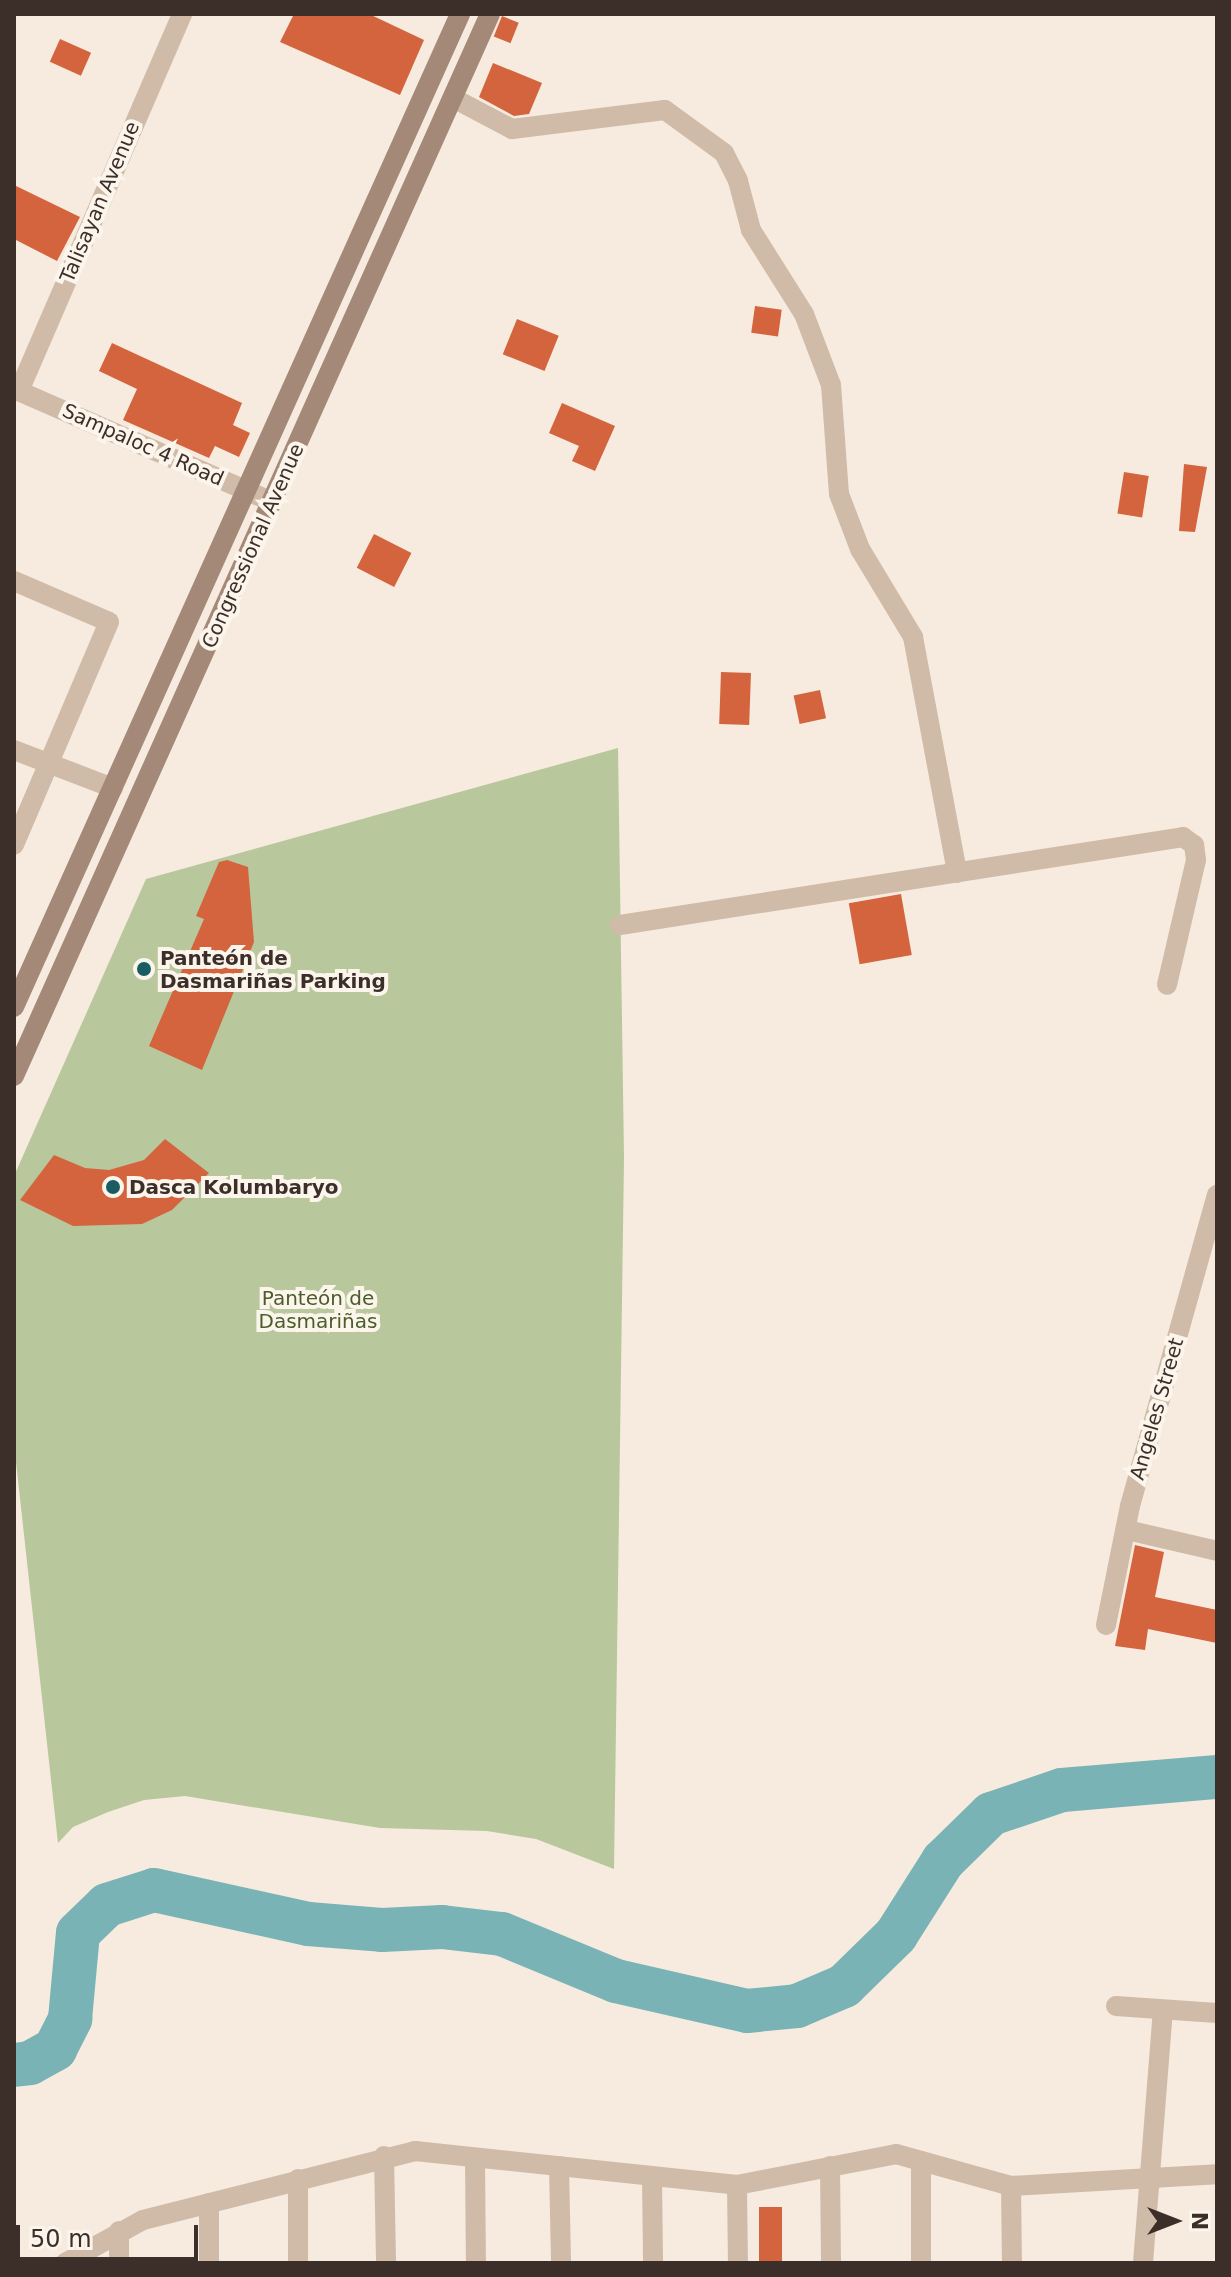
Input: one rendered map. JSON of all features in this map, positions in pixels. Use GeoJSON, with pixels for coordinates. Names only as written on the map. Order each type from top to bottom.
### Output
{"type":"FeatureCollection","features":[{"type":"Feature","properties":{"kind":"main road","name":"Congressional Avenue"},"geometry":{"type":"LineString","coordinates":[[14,1007],[460,14]]}},
{"type":"Feature","properties":{"kind":"main road","name":"Congressional Avenue"},"geometry":{"type":"LineString","coordinates":[[14,1076],[490,14]]}},
{"type":"Feature","properties":{"kind":"street","name":"Talisayan Avenue"},"geometry":{"type":"LineString","coordinates":[[16,390],[182,14]]}},
{"type":"Feature","properties":{"kind":"street"},"geometry":{"type":"LineString","coordinates":[[453,98],[512,129],[665,110],[724,153],[738,181],[751,230],[804,314],[831,385],[839,494],[860,549],[913,637],[957,873]]}},
{"type":"Feature","properties":{"kind":"street","name":"Sampaloc 4 Road"},"geometry":{"type":"LineString","coordinates":[[16,390],[273,502]]}},
{"type":"Feature","properties":{"kind":"street"},"geometry":{"type":"LineString","coordinates":[[14,581],[109,622],[14,845]]}},
{"type":"Feature","properties":{"kind":"street"},"geometry":{"type":"LineString","coordinates":[[14,750],[113,788]]}},
{"type":"Feature","properties":{"kind":"street"},"geometry":{"type":"LineString","coordinates":[[620,925],[1183,837],[1194,845],[1196,860],[1167,985]]}},
{"type":"Feature","properties":{"kind":"street","name":"Angeles Street"},"geometry":{"type":"LineString","coordinates":[[1106,1625],[1127,1530],[1217,1195]]}},
{"type":"Feature","properties":{"kind":"street"},"geometry":{"type":"LineString","coordinates":[[1127,1530],[1215,1545]]}},
{"type":"Feature","properties":{"kind":"street"},"geometry":{"type":"LineString","coordinates":[[1116,2006],[1217,2013]]}},
{"type":"Feature","properties":{"kind":"street"},"geometry":{"type":"LineString","coordinates":[[1143,2263],[1163,2010]]}},
{"type":"Feature","properties":{"kind":"street"},"geometry":{"type":"LineString","coordinates":[[65,2263],[119,2231],[209,2203],[384,2156],[415,2151],[737,2185],[896,2154],[1011,2186],[1149,2174],[1217,2174]]}},
{"type":"Feature","properties":{"kind":"street"},"geometry":{"type":"LineString","coordinates":[[384,2156],[386,2263]]}},
{"type":"Feature","properties":{"kind":"street"},"geometry":{"type":"LineString","coordinates":[[475,2158],[476,2263]]}},
{"type":"Feature","properties":{"kind":"street"},"geometry":{"type":"LineString","coordinates":[[921,2161],[921,2263]]}},
{"type":"Feature","properties":{"kind":"street"},"geometry":{"type":"LineString","coordinates":[[559,2166],[561,2263]]}},
{"type":"Feature","properties":{"kind":"street"},"geometry":{"type":"LineString","coordinates":[[830,2166],[831,2263]]}},
{"type":"Feature","properties":{"kind":"street"},"geometry":{"type":"LineString","coordinates":[[652,2176],[653,2263]]}},
{"type":"Feature","properties":{"kind":"street"},"geometry":{"type":"LineString","coordinates":[[298,2179],[298,2263]]}},
{"type":"Feature","properties":{"kind":"street"},"geometry":{"type":"LineString","coordinates":[[737,2185],[738,2263]]}},
{"type":"Feature","properties":{"kind":"street"},"geometry":{"type":"LineString","coordinates":[[1011,2186],[1012,2263]]}},
{"type":"Feature","properties":{"kind":"street"},"geometry":{"type":"LineString","coordinates":[[209,2203],[209,2263]]}},
{"type":"Feature","properties":{"kind":"street"},"geometry":{"type":"LineString","coordinates":[[119,2231],[119,2263]]}},
{"type":"Feature","properties":{"kind":"green space","name":"Panteón de Dasmariñas"},"geometry":{"type":"Polygon","coordinates":[[[618,748],[624,1158],[614,1869],[536,1839],[487,1831],[380,1828],[185,1796],[144,1800],[108,1812],[73,1827],[58,1843],[14,1444],[14,1176],[146,879],[618,748]]]}},
{"type":"Feature","properties":{"kind":"building"},"geometry":{"type":"Polygon","coordinates":[[[294,14],[369,14],[424,40],[400,95],[280,42],[294,14]]]}},
{"type":"Feature","properties":{"kind":"building"},"geometry":{"type":"Polygon","coordinates":[[[502,16],[519,23],[510,43],[494,36],[502,16]]]}},
{"type":"Feature","properties":{"kind":"building"},"geometry":{"type":"Polygon","coordinates":[[[60,39],[91,53],[81,76],[50,62],[60,39]]]}},
{"type":"Feature","properties":{"kind":"building"},"geometry":{"type":"Polygon","coordinates":[[[493,63],[542,83],[529,114],[514,116],[479,97],[493,63]]]}},
{"type":"Feature","properties":{"kind":"building"},"geometry":{"type":"Polygon","coordinates":[[[14,185],[80,217],[57,261],[14,239],[14,185]]]}},
{"type":"Feature","properties":{"kind":"building"},"geometry":{"type":"Polygon","coordinates":[[[755,306],[782,310],[778,336],[751,333],[755,306]]]}},
{"type":"Feature","properties":{"kind":"building"},"geometry":{"type":"Polygon","coordinates":[[[517,319],[559,336],[544,371],[503,354],[517,319]]]}},
{"type":"Feature","properties":{"kind":"building"},"geometry":{"type":"Polygon","coordinates":[[[112,343],[242,403],[233,425],[250,433],[239,457],[215,446],[209,458],[123,420],[137,389],[99,371],[112,343]]]}},
{"type":"Feature","properties":{"kind":"building"},"geometry":{"type":"Polygon","coordinates":[[[562,403],[615,426],[595,471],[572,461],[579,446],[549,433],[562,403]]]}},
{"type":"Feature","properties":{"kind":"building"},"geometry":{"type":"Polygon","coordinates":[[[1184,464],[1207,467],[1195,532],[1179,531],[1184,464]]]}},
{"type":"Feature","properties":{"kind":"building"},"geometry":{"type":"Polygon","coordinates":[[[1124,472],[1149,476],[1142,517],[1117,513],[1124,472]]]}},
{"type":"Feature","properties":{"kind":"building"},"geometry":{"type":"Polygon","coordinates":[[[374,534],[411,553],[394,587],[357,568],[374,534]]]}},
{"type":"Feature","properties":{"kind":"building"},"geometry":{"type":"Polygon","coordinates":[[[721,672],[751,673],[749,725],[719,724],[721,672]]]}},
{"type":"Feature","properties":{"kind":"building"},"geometry":{"type":"Polygon","coordinates":[[[820,690],[826,718],[800,724],[794,696],[820,690]]]}},
{"type":"Feature","properties":{"kind":"building"},"geometry":{"type":"Polygon","coordinates":[[[227,860],[248,867],[254,942],[202,1070],[149,1046],[204,919],[196,916],[219,862],[227,860]]]}},
{"type":"Feature","properties":{"kind":"building"},"geometry":{"type":"Polygon","coordinates":[[[901,894],[912,955],[860,964],[849,903],[901,894]]]}},
{"type":"Feature","properties":{"kind":"building","name":"Dasca Kolumbaryo"},"geometry":{"type":"Polygon","coordinates":[[[165,1139],[209,1173],[172,1210],[142,1224],[73,1226],[20,1200],[54,1155],[85,1168],[109,1170],[144,1160],[165,1139]]]}},
{"type":"Feature","properties":{"kind":"building"},"geometry":{"type":"Polygon","coordinates":[[[1135,1545],[1164,1552],[1155,1597],[1217,1610],[1217,1643],[1148,1629],[1145,1650],[1115,1646],[1135,1545]]]}},
{"type":"Feature","properties":{"kind":"building"},"geometry":{"type":"Polygon","coordinates":[[[759,2207],[782,2207],[782,2263],[759,2263],[759,2207]]]}},
{"type":"Feature","properties":{"kind":"waterway"},"geometry":{"type":"LineString","coordinates":[[14,2065],[30,2063],[55,2049],[70,2019],[78,1933],[107,1905],[154,1890],[308,1924],[382,1930],[442,1927],[502,1934],[616,1981],[747,2011],[797,2006],[844,1986],[896,1935],[943,1861],[991,1814],[1062,1790],[1217,1777]]}},
{"type":"Feature","properties":{"kind":"place","name":"Panteón de Dasmariñas Parking"},"geometry":{"type":"Point","coordinates":[144,969]}},
{"type":"Feature","properties":{"kind":"place","name":"Dasca Kolumbaryo"},"geometry":{"type":"Point","coordinates":[113,1187]}}]}
